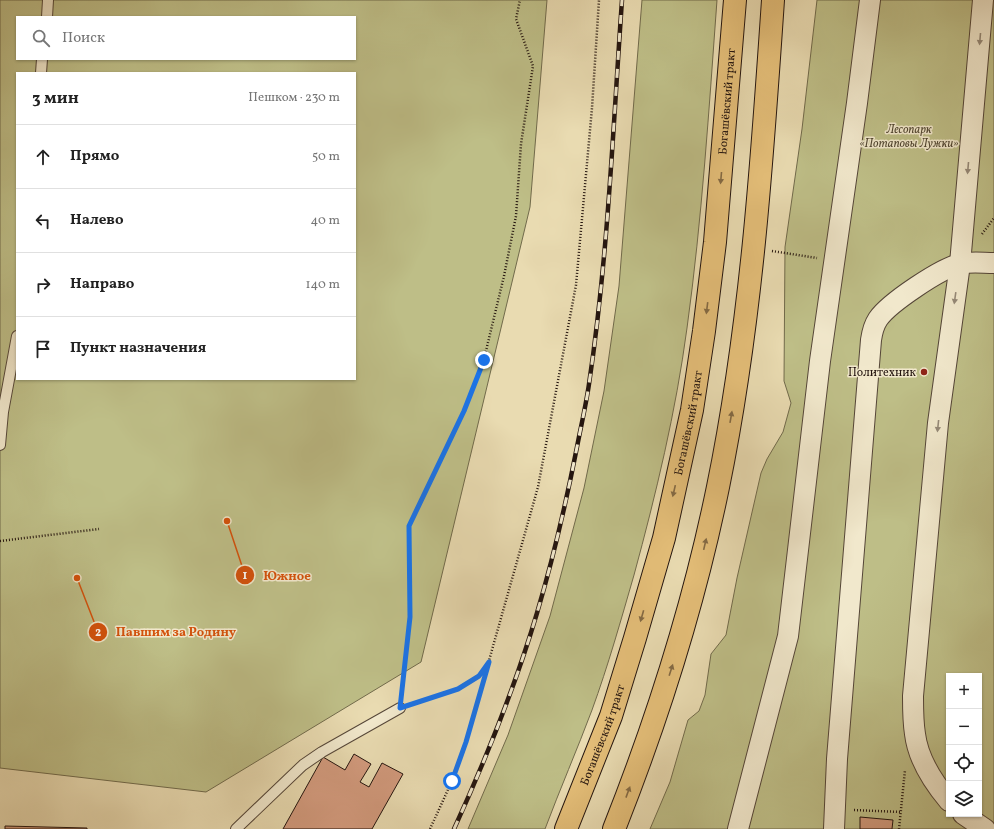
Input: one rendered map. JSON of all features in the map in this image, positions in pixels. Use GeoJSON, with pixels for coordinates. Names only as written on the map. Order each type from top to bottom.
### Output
{"type":"FeatureCollection","features":[{"type":"Feature","properties":{"kind":"main road","name":"Богашёвский тракт"},"geometry":{"type":"LineString","coordinates":[[566,829],[611,716],[636,638],[664,538],[692,410],[716,242],[735,0]]}},
{"type":"Feature","properties":{"kind":"main road"},"geometry":{"type":"LineString","coordinates":[[614,829],[651,730],[677,650],[703,552],[718,487],[744,339],[760,189],[774,0]]}},
{"type":"Feature","properties":{"kind":"street"},"geometry":{"type":"LineString","coordinates":[[738,829],[788,636],[820,361],[857,103],[870,0]]}},
{"type":"Feature","properties":{"kind":"street"},"geometry":{"type":"LineString","coordinates":[[946,797],[939,788],[920,753],[915,735],[912,696],[938,423],[960,264],[983,0]]}},
{"type":"Feature","properties":{"kind":"street"},"geometry":{"type":"LineString","coordinates":[[834,829],[839,743],[863,434],[873,328],[878,319],[906,295],[936,274],[960,264],[994,262]]}},
{"type":"Feature","properties":{"kind":"lane"},"geometry":{"type":"LineString","coordinates":[[47,16],[48,0]]}},
{"type":"Feature","properties":{"kind":"lane"},"geometry":{"type":"LineString","coordinates":[[41,72],[42,60]]}},
{"type":"Feature","properties":{"kind":"lane"},"geometry":{"type":"LineString","coordinates":[[0,445],[3,412],[16,341]]}},
{"type":"Feature","properties":{"kind":"lane"},"geometry":{"type":"LineString","coordinates":[[236,829],[303,765],[322,752],[400,708]]}},
{"type":"Feature","properties":{"kind":"path"},"geometry":{"type":"LineString","coordinates":[[489,662],[479,676],[458,689],[400,708],[410,617],[409,526],[464,411],[484,360],[504,276],[516,216],[520,144],[533,66],[516,19],[520,0]]}},
{"type":"Feature","properties":{"kind":"path"},"geometry":{"type":"LineString","coordinates":[[430,829],[452,781],[466,742],[538,487],[576,285],[592,108],[599,0]]}},
{"type":"Feature","properties":{"kind":"path"},"geometry":{"type":"LineString","coordinates":[[754,248],[834,261]]}},
{"type":"Feature","properties":{"kind":"path"},"geometry":{"type":"LineString","coordinates":[[0,541],[99,529]]}},
{"type":"Feature","properties":{"kind":"path"},"geometry":{"type":"LineString","coordinates":[[835,809],[901,812]]}},
{"type":"Feature","properties":{"kind":"green space"},"geometry":{"type":"Polygon","coordinates":[[[0,0],[547,0],[530,207],[421,662],[206,792],[0,768],[0,0]]]}},
{"type":"Feature","properties":{"kind":"green space"},"geometry":{"type":"Polygon","coordinates":[[[642,0],[717,0],[705,164],[692,287],[677,390],[658,483],[634,575],[609,660],[592,710],[545,829],[468,829],[508,735],[550,616],[584,488],[604,391],[619,286],[642,0]]]}},
{"type":"Feature","properties":{"kind":"green space","name":"Лесопарк «Потаповы Лужки»"},"geometry":{"type":"Polygon","coordinates":[[[817,0],[994,0],[994,829],[650,829],[670,782],[688,720],[699,711],[705,695],[711,654],[726,635],[737,578],[761,473],[767,459],[783,432],[791,403],[784,381],[785,247],[802,129],[817,0]]]}},
{"type":"Feature","properties":{"kind":"building"},"geometry":{"type":"Polygon","coordinates":[[[354,754],[371,764],[360,782],[369,787],[382,763],[403,774],[372,829],[283,829],[323,757],[345,770],[354,754]]]}},
{"type":"Feature","properties":{"kind":"building"},"geometry":{"type":"Polygon","coordinates":[[[860,817],[893,820],[892,829],[860,829],[860,817]]]}},
{"type":"Feature","properties":{"kind":"building"},"geometry":{"type":"Polygon","coordinates":[[[5,826],[87,828],[87,829],[5,829],[5,826]]]}},
{"type":"Feature","properties":{"kind":"railway"},"geometry":{"type":"LineString","coordinates":[[454,829],[499,722],[528,641],[554,552],[573,468],[588,392],[596,336],[609,192],[622,0]]}},
{"type":"Feature","properties":{"kind":"place","name":"Политехник"},"geometry":{"type":"Point","coordinates":[924,372]}},
{"type":"Feature","properties":{"kind":"place","name":"Южное"},"geometry":{"type":"Point","coordinates":[227,521]}},
{"type":"Feature","properties":{"kind":"place","name":"Павшим за Родину"},"geometry":{"type":"Point","coordinates":[77,578]}},
{"type":"Feature","properties":{"kind":"route"},"geometry":{"type":"LineString","coordinates":[[452,781],[466,742],[489,662],[479,676],[458,689],[400,708],[410,617],[409,526],[464,411],[484,360]]}}]}
